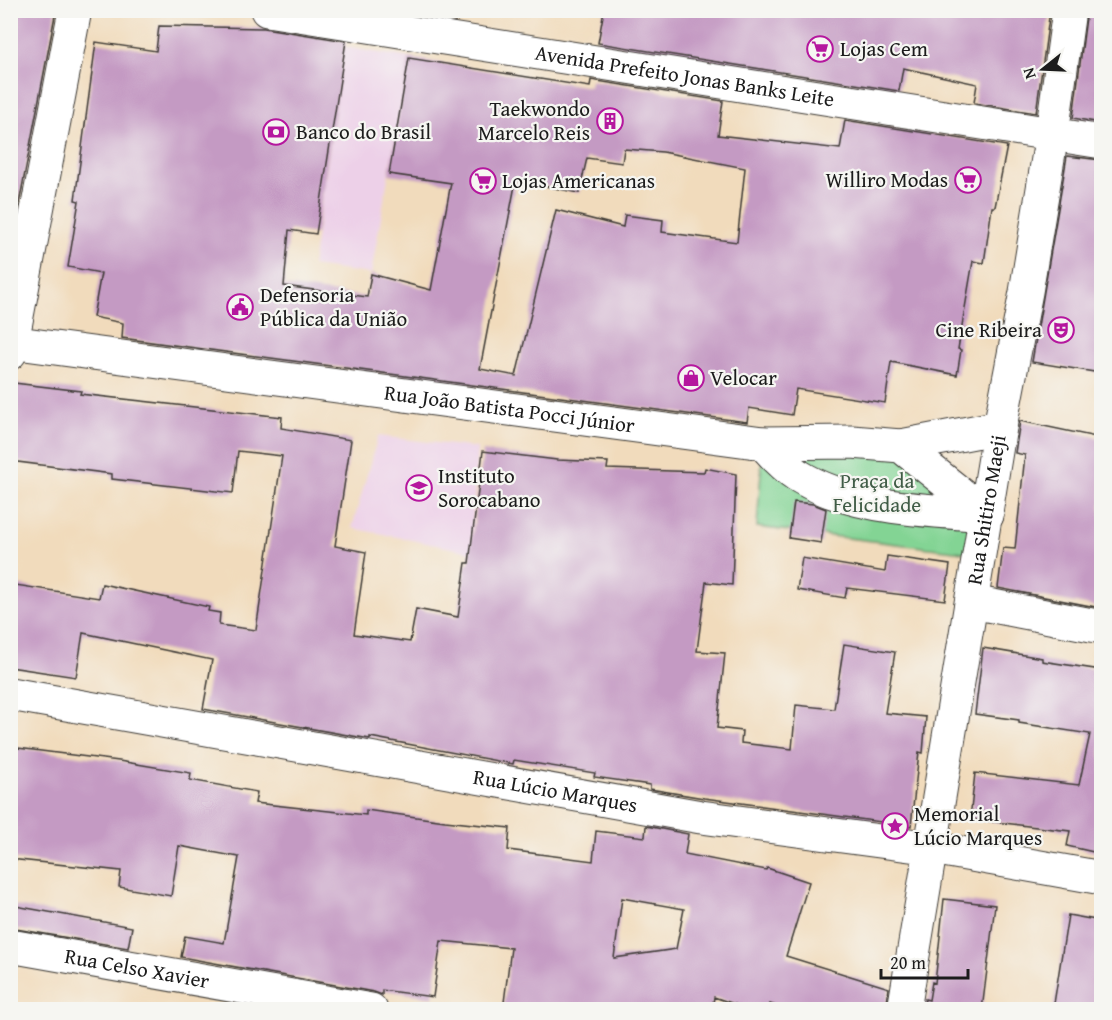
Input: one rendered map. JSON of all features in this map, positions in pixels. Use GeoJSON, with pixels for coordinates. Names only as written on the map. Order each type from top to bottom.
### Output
{"type":"FeatureCollection","features":[{"type":"Feature","properties":{"kind":"street"},"geometry":{"type":"LineString","coordinates":[[11,346],[75,10]]}},
{"type":"Feature","properties":{"kind":"street","name":"Avenida Prefeito Jonas Banks Leite"},"geometry":{"type":"LineString","coordinates":[[267,10],[1101,142]]}},
{"type":"Feature","properties":{"kind":"street","name":"Rua Shitiro Maeji"},"geometry":{"type":"LineString","coordinates":[[904,1010],[1000,427],[1026,292],[1052,135],[1069,10]]}},
{"type":"Feature","properties":{"kind":"street","name":"Rua João Batista Pocci Júnior"},"geometry":{"type":"LineString","coordinates":[[11,346],[763,443],[852,442],[902,446],[1000,427]]}},
{"type":"Feature","properties":{"kind":"street"},"geometry":{"type":"LineString","coordinates":[[763,443],[795,474],[815,485],[838,493],[911,509],[987,515]]}},
{"type":"Feature","properties":{"kind":"street"},"geometry":{"type":"LineString","coordinates":[[902,446],[987,515]]}},
{"type":"Feature","properties":{"kind":"street"},"geometry":{"type":"LineString","coordinates":[[972,602],[1101,627]]}},
{"type":"Feature","properties":{"kind":"street","name":"Rua Lúcio Marques"},"geometry":{"type":"LineString","coordinates":[[10,694],[714,819],[932,848],[1101,878]]}},
{"type":"Feature","properties":{"kind":"street","name":"Rua Celso Xavier"},"geometry":{"type":"LineString","coordinates":[[10,946],[370,1010]]}},
{"type":"Feature","properties":{"kind":"shaded area"},"geometry":{"type":"Polygon","coordinates":[[[345,47],[409,58],[371,274],[312,266],[345,47]]]}},
{"type":"Feature","properties":{"kind":"shaded area","name":"Instituto Sorocabano"},"geometry":{"type":"Polygon","coordinates":[[[378,436],[477,448],[471,552],[352,528],[378,436]]]}},
{"type":"Feature","properties":{"kind":"green space","name":"Praça da Felicidade"},"geometry":{"type":"Polygon","coordinates":[[[763,443],[901,446],[987,515],[979,554],[757,527],[763,443]]]}},
{"type":"Feature","properties":{"kind":"building"},"geometry":{"type":"Polygon","coordinates":[[[10,10],[56,10],[14,230],[10,229],[10,10]]]}},
{"type":"Feature","properties":{"kind":"building"},"geometry":{"type":"Polygon","coordinates":[[[604,10],[1050,10],[1036,113],[974,103],[977,84],[903,68],[899,91],[598,43],[604,10]]]}},
{"type":"Feature","properties":{"kind":"building"},"geometry":{"type":"Polygon","coordinates":[[[1087,10],[1101,10],[1101,123],[1073,118],[1087,10]]]}},
{"type":"Feature","properties":{"kind":"building"},"geometry":{"type":"Polygon","coordinates":[[[159,26],[264,28],[346,41],[316,234],[289,230],[284,286],[367,297],[371,274],[431,290],[451,183],[389,174],[409,58],[590,87],[591,80],[723,101],[718,135],[840,149],[845,120],[1007,146],[995,207],[992,207],[984,263],[973,261],[958,349],[961,350],[957,375],[891,362],[885,403],[796,389],[792,415],[749,408],[747,422],[122,338],[123,323],[93,317],[101,273],[68,267],[79,201],[75,200],[96,42],[156,51],[159,26]],[[624,149],[622,163],[587,158],[579,193],[516,180],[480,369],[516,376],[556,210],[623,227],[625,215],[663,220],[662,232],[737,242],[745,168],[663,152],[624,149]]]}},
{"type":"Feature","properties":{"kind":"building"},"geometry":{"type":"Polygon","coordinates":[[[1067,156],[1101,160],[1101,373],[1032,362],[1067,156]]]}},
{"type":"Feature","properties":{"kind":"building"},"geometry":{"type":"Polygon","coordinates":[[[14,383],[81,391],[80,394],[282,417],[281,428],[351,440],[335,546],[366,552],[354,634],[410,642],[416,609],[458,617],[466,563],[469,563],[483,451],[557,460],[608,462],[607,469],[704,472],[705,468],[736,474],[732,585],[706,582],[697,651],[725,653],[717,728],[742,731],[741,743],[792,749],[796,705],[834,709],[844,644],[895,652],[885,713],[926,717],[923,753],[919,752],[911,826],[704,798],[650,789],[650,785],[594,777],[595,773],[514,760],[513,764],[203,709],[212,660],[83,633],[76,677],[10,667],[10,611],[12,611],[16,585],[99,598],[102,584],[209,607],[208,611],[220,613],[219,625],[256,630],[282,456],[238,451],[233,493],[112,479],[112,474],[10,461],[10,415],[14,383]]]}},
{"type":"Feature","properties":{"kind":"building"},"geometry":{"type":"Polygon","coordinates":[[[1020,421],[1101,438],[1101,608],[998,588],[1003,548],[1015,549],[1025,455],[1015,453],[1020,421]]]}},
{"type":"Feature","properties":{"kind":"building"},"geometry":{"type":"Polygon","coordinates":[[[794,502],[813,504],[826,509],[821,543],[789,538],[794,502]]]}},
{"type":"Feature","properties":{"kind":"building"},"geometry":{"type":"Polygon","coordinates":[[[887,556],[950,565],[945,600],[847,588],[845,598],[797,590],[802,558],[885,572],[887,556]]]}},
{"type":"Feature","properties":{"kind":"building"},"geometry":{"type":"Polygon","coordinates":[[[983,648],[1042,658],[1042,661],[1101,670],[1101,835],[1098,853],[1067,846],[1070,831],[970,819],[975,773],[1079,785],[1090,734],[975,714],[983,648]]]}},
{"type":"Feature","properties":{"kind":"building"},"geometry":{"type":"Polygon","coordinates":[[[10,747],[191,773],[190,780],[257,792],[255,803],[366,815],[366,810],[510,828],[508,850],[593,861],[596,831],[645,837],[646,826],[688,834],[685,854],[766,870],[767,868],[809,882],[786,956],[889,988],[886,1010],[789,1010],[770,1004],[769,1010],[752,1010],[714,997],[712,1010],[503,1010],[511,948],[441,941],[433,997],[382,990],[382,995],[181,957],[185,936],[224,943],[239,857],[179,846],[171,896],[119,887],[121,871],[10,859],[10,747]],[[622,898],[614,958],[676,949],[684,909],[622,898]]]}},
{"type":"Feature","properties":{"kind":"building"},"geometry":{"type":"Polygon","coordinates":[[[944,899],[995,905],[982,1010],[923,1010],[925,999],[929,1000],[932,982],[935,983],[944,899]]]}},
{"type":"Feature","properties":{"kind":"building"},"geometry":{"type":"Polygon","coordinates":[[[10,905],[132,927],[128,948],[10,928],[10,905]]]}},
{"type":"Feature","properties":{"kind":"building"},"geometry":{"type":"Polygon","coordinates":[[[1068,915],[1101,921],[1101,1010],[1053,1010],[1068,915]]]}},
{"type":"Feature","properties":{"kind":"place","name":"Lojas Cem"},"geometry":{"type":"Point","coordinates":[820,49]}},
{"type":"Feature","properties":{"kind":"place","name":"Taekwondo Marcelo Reis"},"geometry":{"type":"Point","coordinates":[610,121]}},
{"type":"Feature","properties":{"kind":"place","name":"Banco do Brasil"},"geometry":{"type":"Point","coordinates":[276,132]}},
{"type":"Feature","properties":{"kind":"place","name":"Williro Modas"},"geometry":{"type":"Point","coordinates":[968,180]}},
{"type":"Feature","properties":{"kind":"place","name":"Lojas Americanas"},"geometry":{"type":"Point","coordinates":[483,181]}},
{"type":"Feature","properties":{"kind":"place","name":"Defensoria Pública da União"},"geometry":{"type":"Point","coordinates":[240,307]}},
{"type":"Feature","properties":{"kind":"place","name":"Cine Ribeira"},"geometry":{"type":"Point","coordinates":[1061,330]}},
{"type":"Feature","properties":{"kind":"place","name":"Velocar"},"geometry":{"type":"Point","coordinates":[691,378]}},
{"type":"Feature","properties":{"kind":"place","name":"Instituto Sorocabano"},"geometry":{"type":"Point","coordinates":[419,488]}},
{"type":"Feature","properties":{"kind":"place","name":"Memorial Lúcio Marques"},"geometry":{"type":"Point","coordinates":[895,826]}}]}
